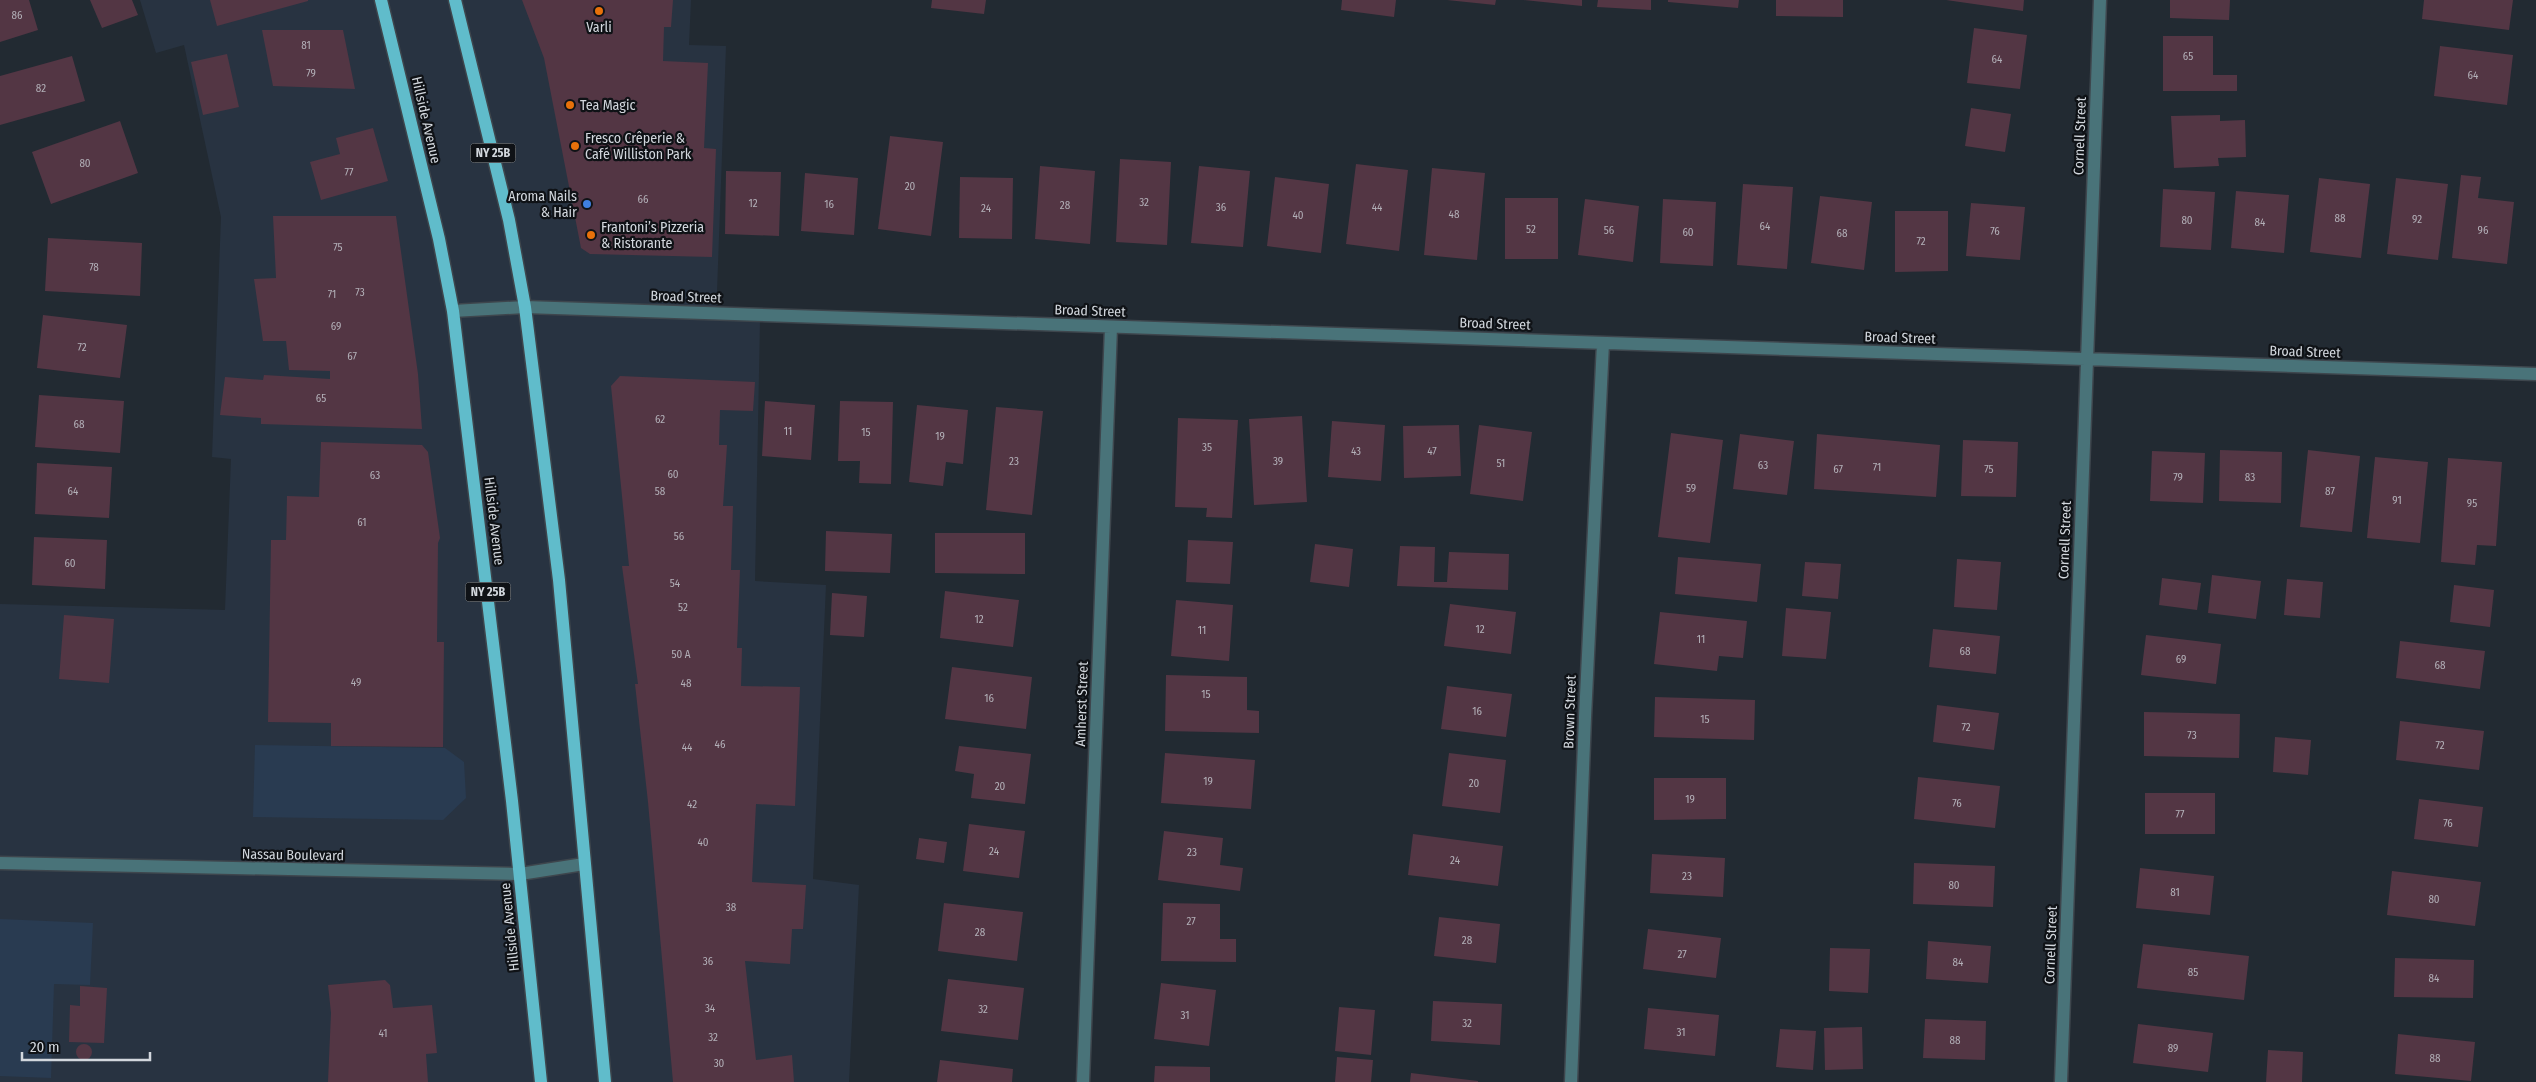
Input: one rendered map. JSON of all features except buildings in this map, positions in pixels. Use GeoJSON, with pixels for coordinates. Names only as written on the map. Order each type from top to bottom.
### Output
{"type":"FeatureCollection","features":[{"type":"Feature","properties":{"kind":"main road","name":"Hillside Avenue"},"geometry":{"type":"LineString","coordinates":[[380,0],[439,239],[453,311],[520,874],[541,1082]]}},
{"type":"Feature","properties":{"kind":"main road","name":"NY 25B"},"geometry":{"type":"LineString","coordinates":[[455,0],[506,211],[525,307],[559,580],[605,1082]]}},
{"type":"Feature","properties":{"kind":"street","name":"Cornell Street"},"geometry":{"type":"LineString","coordinates":[[2061,1082],[2100,0]]}},
{"type":"Feature","properties":{"kind":"street","name":"Broad Street"},"geometry":{"type":"LineString","coordinates":[[453,311],[525,307],[2536,374]]}},
{"type":"Feature","properties":{"kind":"street","name":"Amherst Street"},"geometry":{"type":"LineString","coordinates":[[1083,1082],[1111,327]]}},
{"type":"Feature","properties":{"kind":"street","name":"Brown Street"},"geometry":{"type":"LineString","coordinates":[[1571,1082],[1584,717],[1603,343]]}},
{"type":"Feature","properties":{"kind":"street","name":"Nassau Boulevard"},"geometry":{"type":"LineString","coordinates":[[0,863],[520,874],[584,864]]}},
{"type":"Feature","properties":{"kind":"shaded area"},"geometry":{"type":"Polygon","coordinates":[[[140,0],[691,0],[689,45],[726,46],[716,319],[760,320],[755,581],[826,585],[813,879],[859,885],[849,1082],[0,1082],[0,604],[225,610],[231,459],[212,457],[221,217],[184,45],[156,53],[140,0]]]}},
{"type":"Feature","properties":{"kind":"shaded area"},"geometry":{"type":"Polygon","coordinates":[[[255,745],[445,748],[464,762],[466,798],[443,820],[253,817],[255,745]]]}},
{"type":"Feature","properties":{"kind":"shaded area"},"geometry":{"type":"Polygon","coordinates":[[[0,919],[93,923],[90,985],[54,984],[51,1078],[0,1076],[0,919]]]}},
{"type":"Feature","properties":{"kind":"place","name":"Varli"},"geometry":{"type":"Point","coordinates":[599,11]}},
{"type":"Feature","properties":{"kind":"place","name":"Tea Magic"},"geometry":{"type":"Point","coordinates":[570,105]}},
{"type":"Feature","properties":{"kind":"place","name":"Fresco Crêperie & Café Williston Park"},"geometry":{"type":"Point","coordinates":[575,146]}},
{"type":"Feature","properties":{"kind":"place","name":"Aroma Nails & Hair"},"geometry":{"type":"Point","coordinates":[587,204]}},
{"type":"Feature","properties":{"kind":"place","name":"Frantoni’s Pizzeria & Ristorante"},"geometry":{"type":"Point","coordinates":[591,235]}}]}
